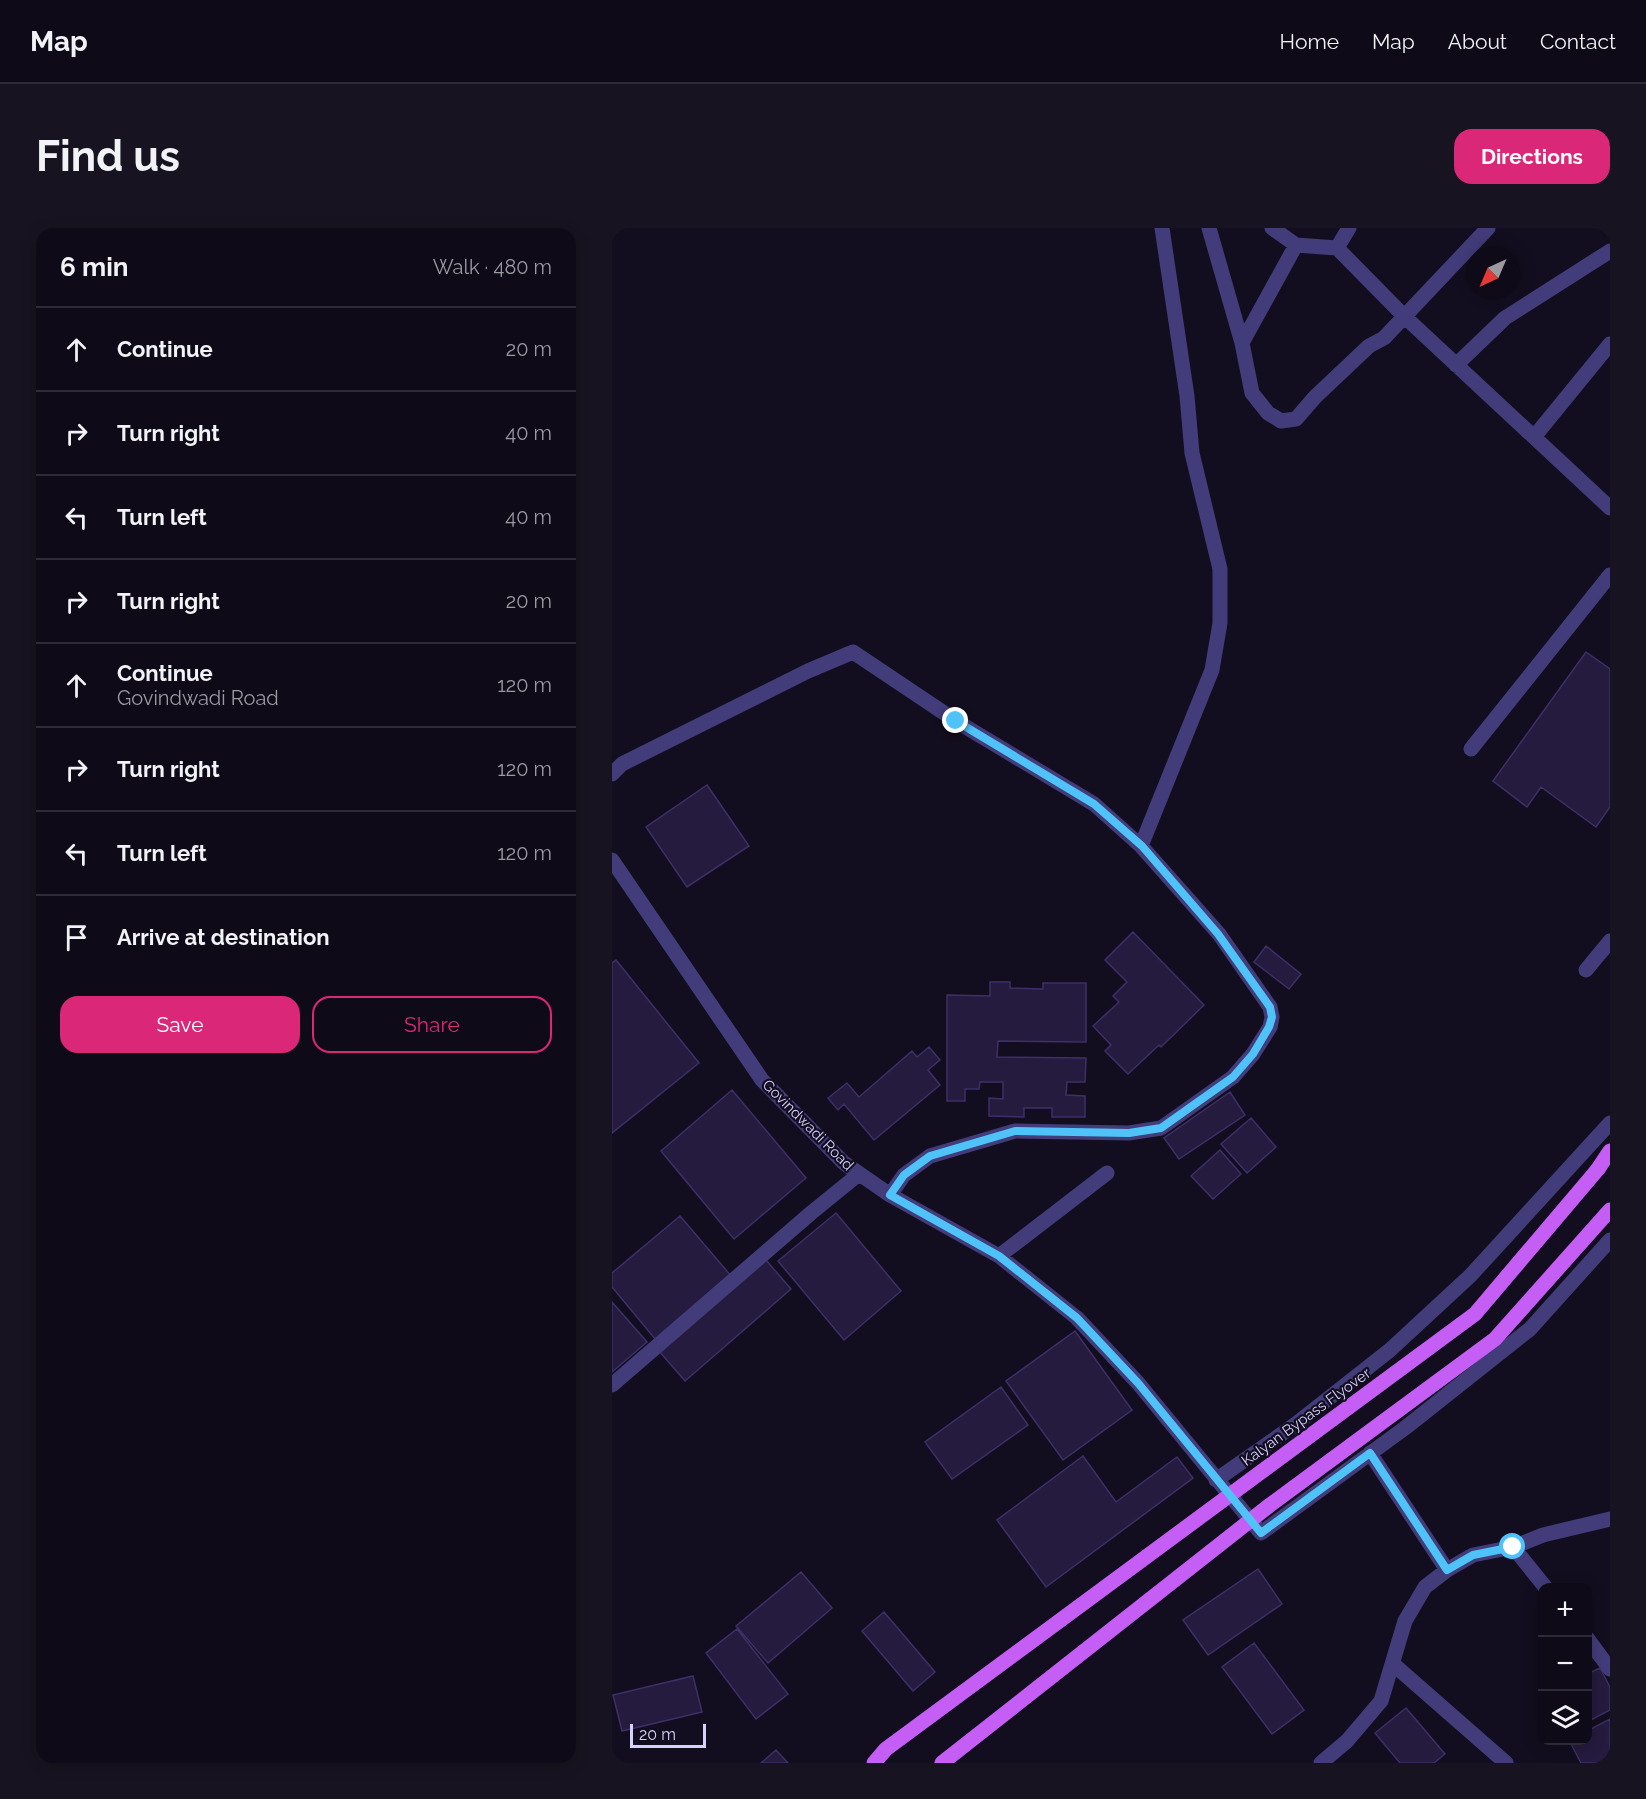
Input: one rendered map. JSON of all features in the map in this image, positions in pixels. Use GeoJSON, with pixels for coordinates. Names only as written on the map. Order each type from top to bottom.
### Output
{"type":"FeatureCollection","features":[{"type":"Feature","properties":{"kind":"main road","name":"Kalyan Bypass Flyover"},"geometry":{"type":"LineString","coordinates":[[874,1763],[886,1749],[1475,1314],[1598,1169],[1610,1151]]}},
{"type":"Feature","properties":{"kind":"main road"},"geometry":{"type":"LineString","coordinates":[[942,1763],[1270,1505],[1496,1339],[1610,1210]]}},
{"type":"Feature","properties":{"kind":"street"},"geometry":{"type":"LineString","coordinates":[[1142,846],[1212,670],[1220,623],[1220,569],[1192,453],[1162,228]]}},
{"type":"Feature","properties":{"kind":"street"},"geometry":{"type":"LineString","coordinates":[[1209,228],[1242,343],[1252,393],[1268,413],[1281,422],[1296,419],[1315,397],[1370,346],[1384,338],[1488,228]]}},
{"type":"Feature","properties":{"kind":"street"},"geometry":{"type":"LineString","coordinates":[[1272,228],[1296,245],[1337,248],[1405,317],[1610,508]]}},
{"type":"Feature","properties":{"kind":"street"},"geometry":{"type":"LineString","coordinates":[[1337,248],[1349,228]]}},
{"type":"Feature","properties":{"kind":"street"},"geometry":{"type":"LineString","coordinates":[[1242,343],[1296,245]]}},
{"type":"Feature","properties":{"kind":"street"},"geometry":{"type":"LineString","coordinates":[[1456,365],[1505,318],[1610,251]]}},
{"type":"Feature","properties":{"kind":"street"},"geometry":{"type":"LineString","coordinates":[[1534,437],[1610,344]]}},
{"type":"Feature","properties":{"kind":"street"},"geometry":{"type":"LineString","coordinates":[[1471,749],[1610,575]]}},
{"type":"Feature","properties":{"kind":"street"},"geometry":{"type":"LineString","coordinates":[[612,774],[622,764],[808,671],[853,652],[956,721],[1094,804],[1142,846],[1218,934],[1270,1007],[1272,1017],[1269,1027],[1253,1054],[1233,1077],[1161,1128],[1129,1133],[1015,1131],[930,1156],[904,1175],[890,1195]]}},
{"type":"Feature","properties":{"kind":"street","name":"Govindwadi Road"},"geometry":{"type":"LineString","coordinates":[[612,860],[762,1080],[844,1163],[890,1195],[999,1256],[1077,1318],[1138,1383],[1261,1533],[1370,1453]]}},
{"type":"Feature","properties":{"kind":"street"},"geometry":{"type":"LineString","coordinates":[[1586,970],[1610,941]]}},
{"type":"Feature","properties":{"kind":"street"},"geometry":{"type":"LineString","coordinates":[[1216,1480],[1296,1424],[1390,1350],[1470,1276],[1610,1123]]}},
{"type":"Feature","properties":{"kind":"street"},"geometry":{"type":"LineString","coordinates":[[999,1256],[1107,1173]]}},
{"type":"Feature","properties":{"kind":"street"},"geometry":{"type":"LineString","coordinates":[[612,1385],[859,1174]]}},
{"type":"Feature","properties":{"kind":"street"},"geometry":{"type":"LineString","coordinates":[[1447,1570],[1370,1453],[1530,1329],[1610,1240]]}},
{"type":"Feature","properties":{"kind":"street"},"geometry":{"type":"LineString","coordinates":[[1321,1763],[1347,1741],[1381,1701],[1405,1621],[1425,1587],[1447,1570],[1473,1555],[1513,1547],[1543,1535],[1610,1519]]}},
{"type":"Feature","properties":{"kind":"street"},"geometry":{"type":"LineString","coordinates":[[1513,1547],[1543,1583]]}},
{"type":"Feature","properties":{"kind":"street"},"geometry":{"type":"LineString","coordinates":[[1592,1645],[1610,1669]]}},
{"type":"Feature","properties":{"kind":"street"},"geometry":{"type":"LineString","coordinates":[[1393,1664],[1506,1763]]}},
{"type":"Feature","properties":{"kind":"building"},"geometry":{"type":"Polygon","coordinates":[[[1586,652],[1610,669],[1610,807],[1596,827],[1541,787],[1527,807],[1493,781],[1586,652]]]}},
{"type":"Feature","properties":{"kind":"building"},"geometry":{"type":"Polygon","coordinates":[[[707,785],[749,846],[687,887],[646,827],[707,785]]]}},
{"type":"Feature","properties":{"kind":"building"},"geometry":{"type":"Polygon","coordinates":[[[1133,932],[1204,1005],[1161,1047],[1159,1045],[1128,1074],[1105,1051],[1111,1045],[1093,1026],[1119,1002],[1113,996],[1127,982],[1105,960],[1133,932]]]}},
{"type":"Feature","properties":{"kind":"building"},"geometry":{"type":"Polygon","coordinates":[[[1266,946],[1301,974],[1289,989],[1254,962],[1266,946]]]}},
{"type":"Feature","properties":{"kind":"building"},"geometry":{"type":"Polygon","coordinates":[[[616,960],[699,1063],[612,1133],[612,963],[616,960]]]}},
{"type":"Feature","properties":{"kind":"building"},"geometry":{"type":"Polygon","coordinates":[[[990,982],[1010,982],[1010,988],[1043,989],[1043,983],[1086,983],[1086,1042],[998,1041],[997,1057],[1086,1058],[1085,1082],[1067,1082],[1066,1095],[1085,1096],[1085,1117],[1052,1117],[1052,1108],[1024,1108],[1024,1117],[989,1116],[989,1098],[1003,1099],[1003,1082],[980,1082],[979,1089],[965,1089],[965,1101],[947,1101],[947,995],[990,996],[990,982]]]}},
{"type":"Feature","properties":{"kind":"building"},"geometry":{"type":"Polygon","coordinates":[[[929,1047],[940,1060],[928,1070],[940,1085],[874,1140],[844,1104],[838,1110],[828,1098],[847,1083],[859,1097],[912,1051],[917,1057],[929,1047]]]}},
{"type":"Feature","properties":{"kind":"building"},"geometry":{"type":"Polygon","coordinates":[[[732,1090],[806,1178],[734,1239],[661,1151],[732,1090]]]}},
{"type":"Feature","properties":{"kind":"building"},"geometry":{"type":"Polygon","coordinates":[[[1230,1092],[1245,1115],[1179,1159],[1164,1138],[1230,1092]]]}},
{"type":"Feature","properties":{"kind":"building"},"geometry":{"type":"Polygon","coordinates":[[[1251,1118],[1276,1147],[1247,1173],[1221,1144],[1251,1118]]]}},
{"type":"Feature","properties":{"kind":"building"},"geometry":{"type":"Polygon","coordinates":[[[1220,1150],[1241,1174],[1213,1199],[1191,1176],[1220,1150]]]}},
{"type":"Feature","properties":{"kind":"building"},"geometry":{"type":"Polygon","coordinates":[[[836,1213],[901,1291],[844,1340],[778,1261],[836,1213]]]}},
{"type":"Feature","properties":{"kind":"building"},"geometry":{"type":"Polygon","coordinates":[[[680,1216],[732,1277],[656,1340],[612,1287],[612,1273],[680,1216]]]}},
{"type":"Feature","properties":{"kind":"building"},"geometry":{"type":"Polygon","coordinates":[[[765,1259],[791,1289],[685,1381],[659,1351],[765,1259]]]}},
{"type":"Feature","properties":{"kind":"building"},"geometry":{"type":"Polygon","coordinates":[[[612,1302],[647,1342],[612,1372],[612,1302]]]}},
{"type":"Feature","properties":{"kind":"building"},"geometry":{"type":"Polygon","coordinates":[[[1075,1331],[1132,1410],[1063,1460],[1006,1381],[1075,1331]]]}},
{"type":"Feature","properties":{"kind":"building"},"geometry":{"type":"Polygon","coordinates":[[[1001,1387],[1028,1425],[952,1479],[925,1442],[1001,1387]]]}},
{"type":"Feature","properties":{"kind":"building"},"geometry":{"type":"Polygon","coordinates":[[[1083,1456],[1116,1502],[1177,1457],[1193,1478],[1046,1587],[997,1520],[1083,1456]]]}},
{"type":"Feature","properties":{"kind":"building"},"geometry":{"type":"Polygon","coordinates":[[[1258,1569],[1282,1604],[1208,1655],[1183,1620],[1258,1569]]]}},
{"type":"Feature","properties":{"kind":"building"},"geometry":{"type":"Polygon","coordinates":[[[801,1572],[832,1608],[768,1663],[736,1626],[801,1572]]]}},
{"type":"Feature","properties":{"kind":"building"},"geometry":{"type":"Polygon","coordinates":[[[884,1612],[935,1672],[913,1691],[862,1631],[884,1612]]]}},
{"type":"Feature","properties":{"kind":"building"},"geometry":{"type":"Polygon","coordinates":[[[737,1629],[788,1694],[756,1719],[706,1653],[737,1629]]]}},
{"type":"Feature","properties":{"kind":"building"},"geometry":{"type":"Polygon","coordinates":[[[1254,1643],[1304,1710],[1272,1734],[1222,1667],[1254,1643]]]}},
{"type":"Feature","properties":{"kind":"building"},"geometry":{"type":"Polygon","coordinates":[[[1600,1668],[1610,1687],[1610,1710],[1592,1719],[1592,1691],[1592,1672],[1600,1668]]]}},
{"type":"Feature","properties":{"kind":"building"},"geometry":{"type":"Polygon","coordinates":[[[693,1676],[702,1712],[622,1731],[613,1695],[693,1676]]]}},
{"type":"Feature","properties":{"kind":"building"},"geometry":{"type":"Polygon","coordinates":[[[1406,1708],[1445,1754],[1434,1763],[1400,1763],[1375,1733],[1406,1708]]]}},
{"type":"Feature","properties":{"kind":"building"},"geometry":{"type":"Polygon","coordinates":[[[1610,1719],[1610,1763],[1581,1763],[1572,1745],[1592,1745],[1592,1728],[1610,1719]]]}},
{"type":"Feature","properties":{"kind":"building"},"geometry":{"type":"Polygon","coordinates":[[[776,1750],[788,1763],[761,1763],[776,1750]]]}},
{"type":"Feature","properties":{"kind":"route"},"geometry":{"type":"LineString","coordinates":[[956,721],[1094,804],[1142,846],[1218,934],[1270,1007],[1272,1017],[1269,1027],[1253,1054],[1233,1077],[1161,1128],[1129,1133],[1015,1131],[930,1156],[904,1175],[890,1195],[999,1256],[1077,1318],[1138,1383],[1261,1533],[1370,1453],[1447,1570],[1473,1555],[1513,1547]]}}]}
